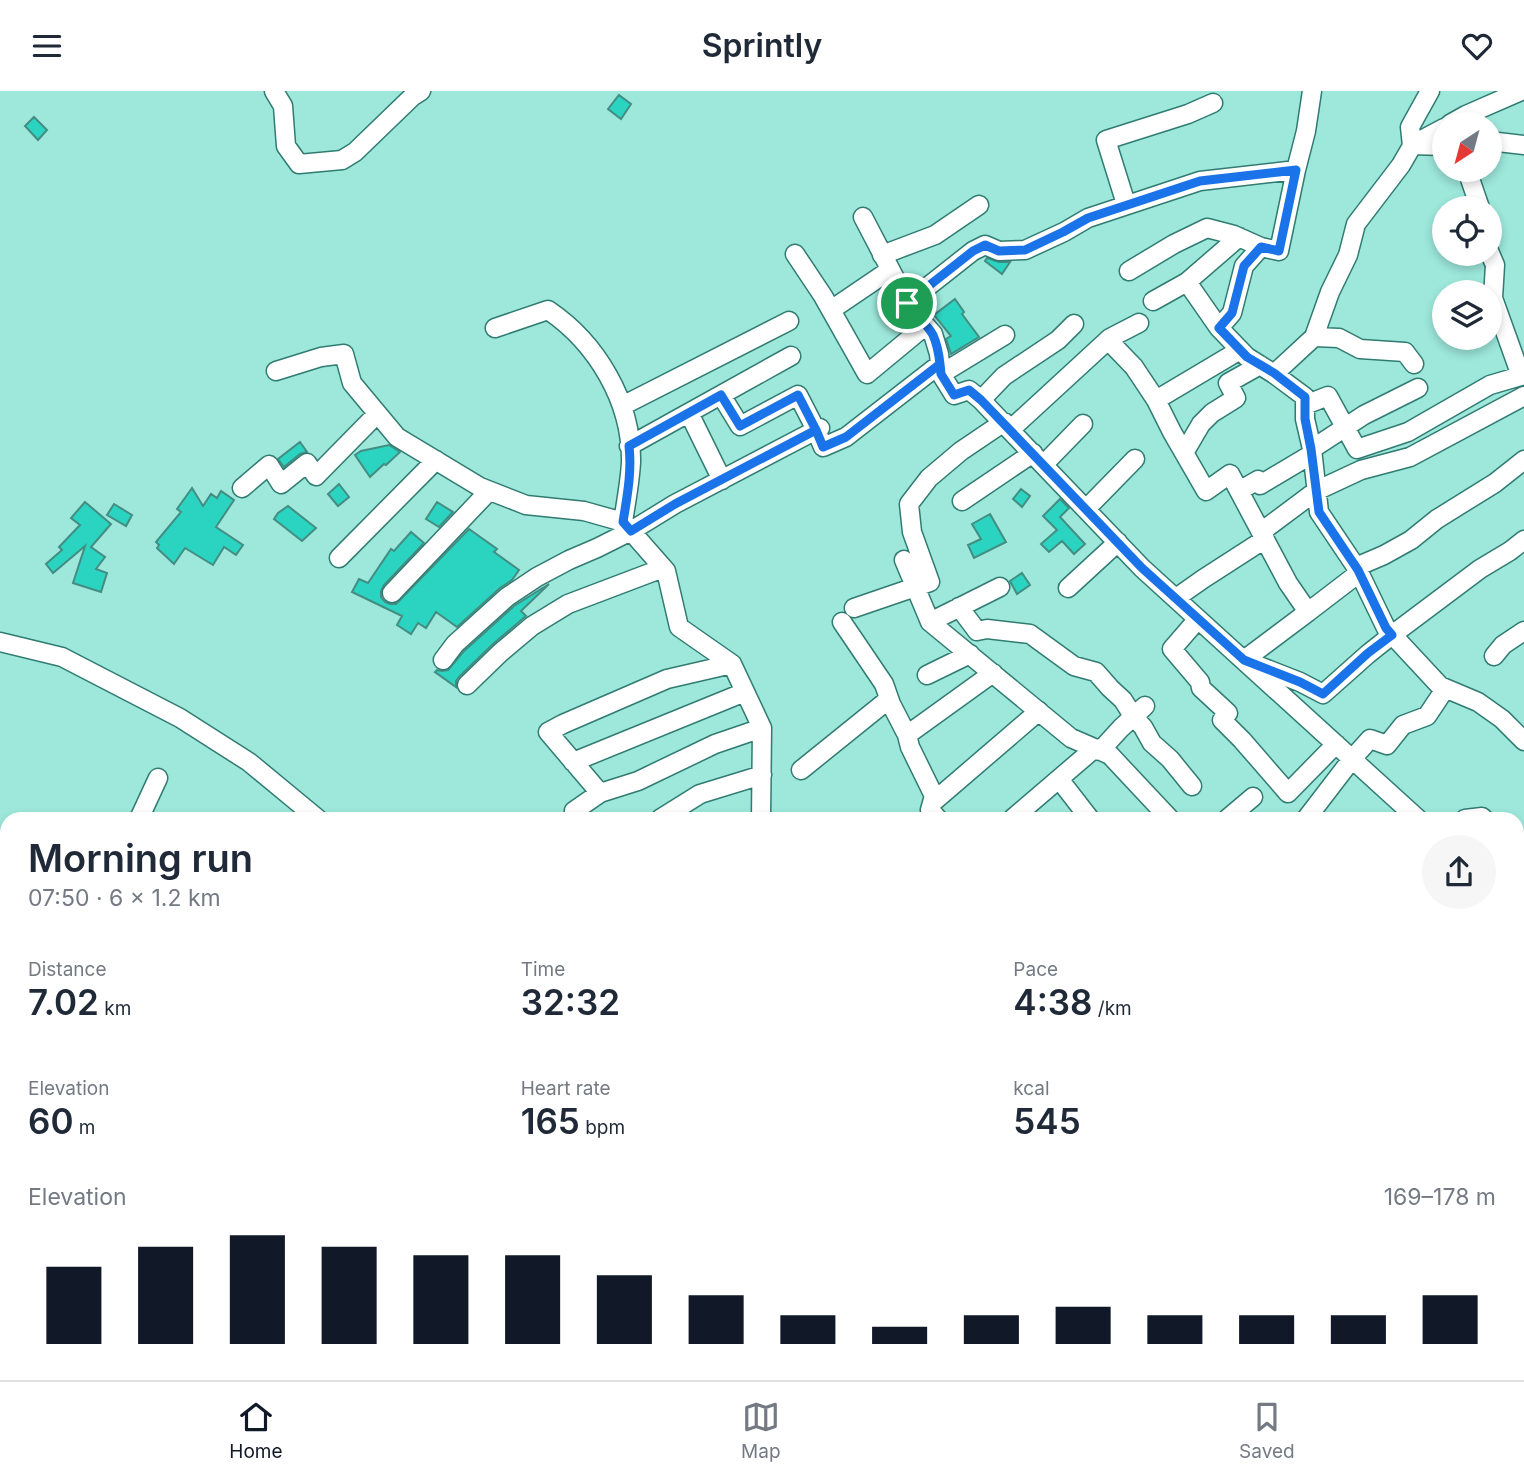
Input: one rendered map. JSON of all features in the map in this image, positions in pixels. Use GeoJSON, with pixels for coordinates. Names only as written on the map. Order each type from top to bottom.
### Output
{"type":"FeatureCollection","features":[{"type":"Feature","properties":{"kind":"street"},"geometry":{"type":"LineString","coordinates":[[274,91],[283,106],[286,146],[299,164],[342,160],[355,152],[421,91]]}},
{"type":"Feature","properties":{"kind":"street"},"geometry":{"type":"LineString","coordinates":[[1129,271],[1207,228],[1279,251],[1306,131],[1312,91]]}},
{"type":"Feature","properties":{"kind":"street"},"geometry":{"type":"LineString","coordinates":[[1412,145],[1410,127],[1430,91]]}},
{"type":"Feature","properties":{"kind":"street"},"geometry":{"type":"LineString","coordinates":[[1471,112],[1521,91]]}},
{"type":"Feature","properties":{"kind":"street"},"geometry":{"type":"LineString","coordinates":[[1126,204],[1106,140],[1188,114],[1213,103]]}},
{"type":"Feature","properties":{"kind":"street"},"geometry":{"type":"LineString","coordinates":[[1184,453],[1201,424],[1212,413],[1236,398],[1228,383],[1267,369],[1314,337],[1330,292],[1348,255],[1356,224],[1401,165],[1412,145],[1432,134]]}},
{"type":"Feature","properties":{"kind":"street"},"geometry":{"type":"LineString","coordinates":[[1502,142],[1524,145]]}},
{"type":"Feature","properties":{"kind":"street"},"geometry":{"type":"LineString","coordinates":[[1412,145],[1432,146]]}},
{"type":"Feature","properties":{"kind":"street"},"geometry":{"type":"LineString","coordinates":[[907,303],[973,251],[985,245],[999,251],[1025,250],[1088,218],[1200,181],[1296,170]]}},
{"type":"Feature","properties":{"kind":"street"},"geometry":{"type":"LineString","coordinates":[[831,310],[886,263],[935,235],[979,205]]}},
{"type":"Feature","properties":{"kind":"street"},"geometry":{"type":"LineString","coordinates":[[863,217],[907,303],[933,334],[941,369],[954,395],[969,390],[981,400],[1142,568],[1410,812]]}},
{"type":"Feature","properties":{"kind":"street"},"geometry":{"type":"LineString","coordinates":[[1153,301],[1187,282],[1239,237]]}},
{"type":"Feature","properties":{"kind":"street"},"geometry":{"type":"LineString","coordinates":[[1219,328],[1232,313],[1244,266],[1261,247]]}},
{"type":"Feature","properties":{"kind":"street"},"geometry":{"type":"LineString","coordinates":[[795,254],[867,374],[925,325]]}},
{"type":"Feature","properties":{"kind":"street"},"geometry":{"type":"LineString","coordinates":[[1305,405],[1328,396],[1357,449],[1408,432],[1490,385],[1522,375],[1493,298],[1495,266]]}},
{"type":"Feature","properties":{"kind":"street"},"geometry":{"type":"LineString","coordinates":[[1187,282],[1219,328],[1247,357],[1305,397],[1305,419],[1312,451],[1319,512],[1357,570],[1386,628],[1440,686],[1478,702],[1502,719],[1524,741]]}},
{"type":"Feature","properties":{"kind":"street"},"geometry":{"type":"LineString","coordinates":[[495,328],[548,310],[582,339],[604,369],[622,406],[628,432],[630,472],[627,527]]}},
{"type":"Feature","properties":{"kind":"street"},"geometry":{"type":"LineString","coordinates":[[622,406],[789,321]]}},
{"type":"Feature","properties":{"kind":"street"},"geometry":{"type":"LineString","coordinates":[[935,811],[934,796],[910,747],[907,735],[848,615],[930,582],[912,532],[909,504],[929,478],[961,451],[1007,426],[1108,340],[1139,323]]}},
{"type":"Feature","properties":{"kind":"street"},"geometry":{"type":"LineString","coordinates":[[981,400],[1004,376],[1058,340],[1074,324]]}},
{"type":"Feature","properties":{"kind":"street"},"geometry":{"type":"LineString","coordinates":[[721,395],[740,426],[798,395],[818,429],[823,447],[846,437],[941,369],[1005,335]]}},
{"type":"Feature","properties":{"kind":"street"},"geometry":{"type":"LineString","coordinates":[[1314,337],[1339,338],[1360,349],[1405,352],[1414,364]]}},
{"type":"Feature","properties":{"kind":"street"},"geometry":{"type":"LineString","coordinates":[[1108,340],[1134,367],[1156,400],[1206,491],[1230,474],[1288,583],[1308,612]]}},
{"type":"Feature","properties":{"kind":"street"},"geometry":{"type":"LineString","coordinates":[[1156,400],[1240,349]]}},
{"type":"Feature","properties":{"kind":"street"},"geometry":{"type":"LineString","coordinates":[[276,371],[321,357],[344,354],[352,383],[397,437],[480,488],[526,505],[584,511],[627,527],[666,572],[679,627],[732,664],[745,691],[762,728],[761,812]]}},
{"type":"Feature","properties":{"kind":"street"},"geometry":{"type":"LineString","coordinates":[[629,446],[791,356]]}},
{"type":"Feature","properties":{"kind":"street"},"geometry":{"type":"LineString","coordinates":[[1239,491],[1258,480],[1260,485],[1364,415],[1418,388]]}},
{"type":"Feature","properties":{"kind":"street"},"geometry":{"type":"LineString","coordinates":[[1176,598],[1263,535],[1316,491],[1361,470],[1410,457],[1524,396]]}},
{"type":"Feature","properties":{"kind":"street"},"geometry":{"type":"LineString","coordinates":[[690,413],[722,480]]}},
{"type":"Feature","properties":{"kind":"street"},"geometry":{"type":"LineString","coordinates":[[242,488],[269,465],[281,484],[307,463],[316,475],[377,414]]}},
{"type":"Feature","properties":{"kind":"street"},"geometry":{"type":"LineString","coordinates":[[962,501],[1038,459],[1083,424]]}},
{"type":"Feature","properties":{"kind":"street"},"geometry":{"type":"LineString","coordinates":[[443,660],[455,644],[507,597],[537,577],[569,559],[597,548],[627,527],[818,429]]}},
{"type":"Feature","properties":{"kind":"street"},"geometry":{"type":"LineString","coordinates":[[1086,509],[1135,459]]}},
{"type":"Feature","properties":{"kind":"street"},"geometry":{"type":"LineString","coordinates":[[339,558],[436,460]]}},
{"type":"Feature","properties":{"kind":"street"},"geometry":{"type":"LineString","coordinates":[[1244,660],[1308,612],[1357,570],[1411,540],[1437,519],[1495,483],[1524,460]]}},
{"type":"Feature","properties":{"kind":"street"},"geometry":{"type":"LineString","coordinates":[[392,593],[489,491]]}},
{"type":"Feature","properties":{"kind":"street"},"geometry":{"type":"LineString","coordinates":[[1244,660],[1323,694],[1368,653],[1479,569],[1524,540]]}},
{"type":"Feature","properties":{"kind":"street"},"geometry":{"type":"LineString","coordinates":[[1068,588],[1118,542]]}},
{"type":"Feature","properties":{"kind":"street"},"geometry":{"type":"LineString","coordinates":[[904,559],[930,622],[1071,738],[1110,755],[1158,812]]}},
{"type":"Feature","properties":{"kind":"street"},"geometry":{"type":"LineString","coordinates":[[467,685],[532,626],[568,604],[663,568]]}},
{"type":"Feature","properties":{"kind":"street"},"geometry":{"type":"LineString","coordinates":[[930,622],[1000,587]]}},
{"type":"Feature","properties":{"kind":"street"},"geometry":{"type":"LineString","coordinates":[[959,607],[977,631],[987,629],[1030,634],[1074,666],[1096,672],[1123,700],[1139,711],[1143,727],[1152,743],[1170,759],[1192,786]]}},
{"type":"Feature","properties":{"kind":"street"},"geometry":{"type":"LineString","coordinates":[[1198,619],[1172,649],[1200,682],[1200,688],[1228,713],[1222,720],[1288,793],[1336,744]]}},
{"type":"Feature","properties":{"kind":"street"},"geometry":{"type":"LineString","coordinates":[[1494,656],[1503,645],[1524,631]]}},
{"type":"Feature","properties":{"kind":"street"},"geometry":{"type":"LineString","coordinates":[[0,642],[62,657],[180,718],[249,762],[310,812]]}},
{"type":"Feature","properties":{"kind":"street"},"geometry":{"type":"LineString","coordinates":[[927,675],[970,654]]}},
{"type":"Feature","properties":{"kind":"street"},"geometry":{"type":"LineString","coordinates":[[600,793],[548,733],[667,679],[732,664]]}},
{"type":"Feature","properties":{"kind":"street"},"geometry":{"type":"LineString","coordinates":[[907,735],[993,673]]}},
{"type":"Feature","properties":{"kind":"street"},"geometry":{"type":"LineString","coordinates":[[1311,812],[1370,739],[1387,745],[1404,725],[1427,716],[1445,689]]}},
{"type":"Feature","properties":{"kind":"street"},"geometry":{"type":"LineString","coordinates":[[573,762],[745,691]]}},
{"type":"Feature","properties":{"kind":"street"},"geometry":{"type":"LineString","coordinates":[[801,771],[889,699]]}},
{"type":"Feature","properties":{"kind":"street"},"geometry":{"type":"LineString","coordinates":[[935,811],[1039,711]]}},
{"type":"Feature","properties":{"kind":"street"},"geometry":{"type":"LineString","coordinates":[[1020,812],[1098,749],[1139,711]]}},
{"type":"Feature","properties":{"kind":"street"},"geometry":{"type":"LineString","coordinates":[[574,812],[600,793],[638,781],[715,744],[762,728]]}},
{"type":"Feature","properties":{"kind":"street"},"geometry":{"type":"LineString","coordinates":[[671,812],[700,794],[762,775]]}},
{"type":"Feature","properties":{"kind":"street"},"geometry":{"type":"LineString","coordinates":[[142,812],[158,778]]}},
{"type":"Feature","properties":{"kind":"street"},"geometry":{"type":"LineString","coordinates":[[1059,779],[1085,812]]}},
{"type":"Feature","properties":{"kind":"street"},"geometry":{"type":"LineString","coordinates":[[1235,812],[1253,797]]}},
{"type":"Feature","properties":{"kind":"building"},"geometry":{"type":"Polygon","coordinates":[[[619,95],[631,104],[621,119],[608,109],[619,95]]]}},
{"type":"Feature","properties":{"kind":"building"},"geometry":{"type":"Polygon","coordinates":[[[34,117],[47,130],[38,140],[25,126],[34,117]]]}},
{"type":"Feature","properties":{"kind":"building"},"geometry":{"type":"Polygon","coordinates":[[[987,258],[1010,262],[1002,274],[985,261],[987,258]]]}},
{"type":"Feature","properties":{"kind":"building"},"geometry":{"type":"Polygon","coordinates":[[[955,299],[979,337],[951,354],[946,339],[951,336],[934,315],[955,299]]]}},
{"type":"Feature","properties":{"kind":"building"},"geometry":{"type":"Polygon","coordinates":[[[300,442],[307,452],[300,454],[284,467],[278,459],[300,442]]]}},
{"type":"Feature","properties":{"kind":"building"},"geometry":{"type":"Polygon","coordinates":[[[389,445],[400,452],[370,477],[355,455],[361,451],[389,445]]]}},
{"type":"Feature","properties":{"kind":"building"},"geometry":{"type":"Polygon","coordinates":[[[339,484],[349,497],[338,506],[328,494],[339,484]]]}},
{"type":"Feature","properties":{"kind":"building"},"geometry":{"type":"Polygon","coordinates":[[[192,488],[203,506],[211,494],[217,498],[221,491],[234,500],[216,527],[243,545],[236,555],[224,547],[213,565],[185,548],[174,564],[157,548],[159,545],[156,542],[181,512],[177,509],[192,488]]]}},
{"type":"Feature","properties":{"kind":"building"},"geometry":{"type":"Polygon","coordinates":[[[1021,489],[1030,496],[1022,507],[1013,499],[1021,489]]]}},
{"type":"Feature","properties":{"kind":"building"},"geometry":{"type":"Polygon","coordinates":[[[1060,499],[1069,508],[1060,517],[1085,544],[1074,554],[1062,541],[1049,552],[1041,544],[1057,530],[1043,516],[1060,499]]]}},
{"type":"Feature","properties":{"kind":"building"},"geometry":{"type":"Polygon","coordinates":[[[85,502],[111,524],[91,547],[105,557],[96,569],[107,573],[101,592],[73,583],[85,546],[53,573],[46,564],[62,550],[59,547],[80,525],[71,518],[85,502]]]}},
{"type":"Feature","properties":{"kind":"building"},"geometry":{"type":"Polygon","coordinates":[[[437,502],[453,512],[439,527],[426,519],[437,502]]]}},
{"type":"Feature","properties":{"kind":"building"},"geometry":{"type":"Polygon","coordinates":[[[114,504],[132,515],[126,526],[107,515],[114,504]]]}},
{"type":"Feature","properties":{"kind":"building"},"geometry":{"type":"Polygon","coordinates":[[[288,506],[316,528],[302,541],[274,519],[288,506]]]}},
{"type":"Feature","properties":{"kind":"building"},"geometry":{"type":"Polygon","coordinates":[[[990,514],[1006,542],[974,558],[968,545],[981,539],[972,524],[990,514]]]}},
{"type":"Feature","properties":{"kind":"building"},"geometry":{"type":"Polygon","coordinates":[[[469,529],[497,549],[494,552],[519,570],[512,580],[457,627],[436,612],[426,628],[418,623],[411,634],[397,625],[402,616],[352,592],[359,579],[368,583],[391,549],[394,551],[411,532],[424,543],[381,591],[385,602],[396,604],[469,529]]]}},
{"type":"Feature","properties":{"kind":"building"},"geometry":{"type":"Polygon","coordinates":[[[1022,573],[1030,585],[1017,594],[1010,581],[1022,573]]]}},
{"type":"Feature","properties":{"kind":"building"},"geometry":{"type":"Polygon","coordinates":[[[549,584],[521,611],[526,616],[459,677],[456,687],[435,672],[448,670],[463,652],[514,606],[549,584]]]}},
{"type":"Feature","properties":{"kind":"route"},"geometry":{"type":"LineString","coordinates":[[907,303],[933,334],[940,364],[846,437],[823,447],[816,430],[675,504],[631,531],[623,522],[631,461],[629,446],[721,395],[740,426],[798,395],[816,430],[823,447],[846,437],[893,400],[940,364],[941,374],[954,395],[969,390],[981,400],[1142,568],[1244,660],[1323,694],[1392,635],[1358,570],[1319,512],[1305,419],[1305,397],[1274,373],[1247,357],[1219,328],[1232,313],[1244,266],[1261,247],[1279,251],[1296,170],[1200,181],[1088,218],[1025,250],[999,251],[985,245],[973,251],[907,303]]}}]}
